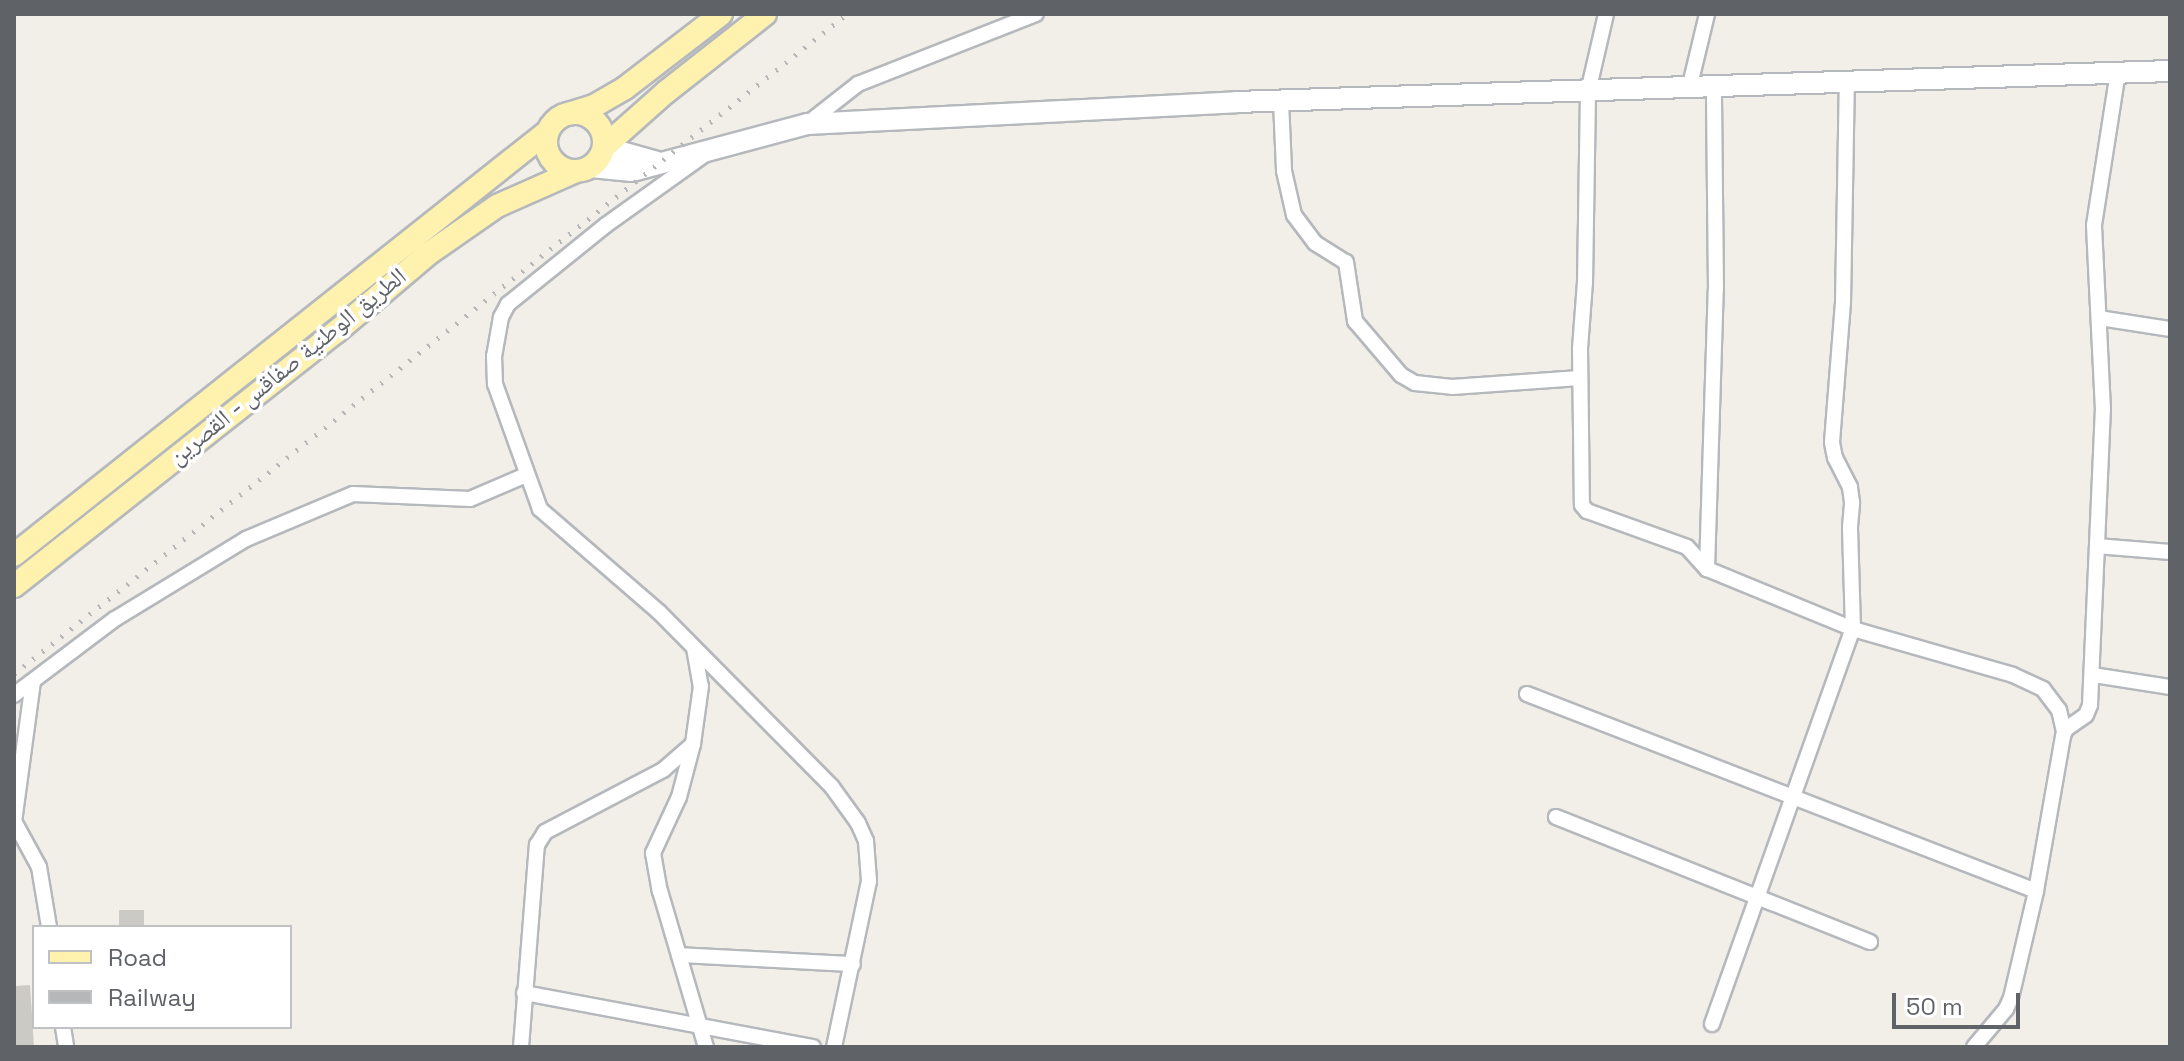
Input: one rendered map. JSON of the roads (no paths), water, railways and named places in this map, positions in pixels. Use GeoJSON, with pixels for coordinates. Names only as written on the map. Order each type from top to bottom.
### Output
{"type":"FeatureCollection","features":[{"type":"Feature","properties":{"kind":"main road"},"geometry":{"type":"LineString","coordinates":[[721,14],[625,88],[594,106],[568,114],[552,124],[545,142],[551,159],[567,170],[632,171],[807,124],[1281,101],[2170,71]]}},
{"type":"Feature","properties":{"kind":"main road"},"geometry":{"type":"LineString","coordinates":[[584,169],[666,92],[765,14]]}},
{"type":"Feature","properties":{"kind":"main road"},"geometry":{"type":"LineString","coordinates":[[568,114],[577,113],[595,121],[601,128],[604,147]]}},
{"type":"Feature","properties":{"kind":"main road","name":"الطريق الوطنية صفاقس - القصرين"},"geometry":{"type":"LineString","coordinates":[[14,555],[547,132]]}},
{"type":"Feature","properties":{"kind":"main road"},"geometry":{"type":"LineString","coordinates":[[604,147],[661,162]]}},
{"type":"Feature","properties":{"kind":"main road","name":"الطريق الوطنية صفاقس - القصرين"},"geometry":{"type":"LineString","coordinates":[[14,586],[154,472],[336,332],[428,254],[497,206],[584,169]]}},
{"type":"Feature","properties":{"kind":"main road"},"geometry":{"type":"LineString","coordinates":[[140,452],[154,472]]}},
{"type":"Feature","properties":{"kind":"street"},"geometry":{"type":"LineString","coordinates":[[807,124],[858,84],[1036,14]]}},
{"type":"Feature","properties":{"kind":"street"},"geometry":{"type":"LineString","coordinates":[[1606,14],[1588,92],[1580,378],[1582,505],[1587,511],[1687,547],[1707,569],[1853,629],[2013,675],[2043,689],[2059,710],[2064,731],[2036,891],[2011,998],[2006,1009],[1974,1047]]}},
{"type":"Feature","properties":{"kind":"street"},"geometry":{"type":"LineString","coordinates":[[1689,89],[1707,14]]}},
{"type":"Feature","properties":{"kind":"street"},"geometry":{"type":"LineString","coordinates":[[2064,731],[2086,715],[2093,675],[2103,410],[2094,225],[2118,72]]}},
{"type":"Feature","properties":{"kind":"street"},"geometry":{"type":"LineString","coordinates":[[1712,1024],[1853,629],[1852,502],[1850,487],[1835,458],[1832,442],[1843,303],[1847,83]]}},
{"type":"Feature","properties":{"kind":"street"},"geometry":{"type":"LineString","coordinates":[[1707,569],[1716,289],[1714,88]]}},
{"type":"Feature","properties":{"kind":"street"},"geometry":{"type":"LineString","coordinates":[[1281,101],[1284,171],[1294,215],[1315,243],[1346,262],[1355,321],[1401,375],[1415,383],[1452,387],[1580,378]]}},
{"type":"Feature","properties":{"kind":"street"},"geometry":{"type":"LineString","coordinates":[[708,152],[606,225],[508,304],[501,317],[494,356],[495,384],[517,438],[526,475],[540,509],[659,612],[832,787],[858,823],[870,866],[853,964],[834,1047]]}},
{"type":"Feature","properties":{"kind":"street"},"geometry":{"type":"LineString","coordinates":[[2099,318],[2170,329]]}},
{"type":"Feature","properties":{"kind":"street"},"geometry":{"type":"LineString","coordinates":[[14,695],[115,619],[246,539],[353,494],[470,499],[526,475]]}},
{"type":"Feature","properties":{"kind":"street"},"geometry":{"type":"LineString","coordinates":[[2097,546],[2170,552]]}},
{"type":"Feature","properties":{"kind":"street"},"geometry":{"type":"LineString","coordinates":[[694,647],[701,686],[693,744],[679,797],[653,853],[660,891],[706,1047]]}},
{"type":"Feature","properties":{"kind":"street"},"geometry":{"type":"LineString","coordinates":[[2093,675],[2170,687]]}},
{"type":"Feature","properties":{"kind":"street"},"geometry":{"type":"LineString","coordinates":[[33,681],[14,822],[39,867],[49,925]]}},
{"type":"Feature","properties":{"kind":"street"},"geometry":{"type":"LineString","coordinates":[[1527,694],[2036,891]]}},
{"type":"Feature","properties":{"kind":"street"},"geometry":{"type":"LineString","coordinates":[[521,1047],[537,845],[545,832],[663,770],[693,744]]}},
{"type":"Feature","properties":{"kind":"street"},"geometry":{"type":"LineString","coordinates":[[1556,817],[1870,942]]}},
{"type":"Feature","properties":{"kind":"street"},"geometry":{"type":"LineString","coordinates":[[679,955],[853,964]]}},
{"type":"Feature","properties":{"kind":"street"},"geometry":{"type":"LineString","coordinates":[[524,993],[813,1047]]}},
{"type":"Feature","properties":{"kind":"railway"},"geometry":{"type":"LineString","coordinates":[[14,674],[847,14]]}}]}
